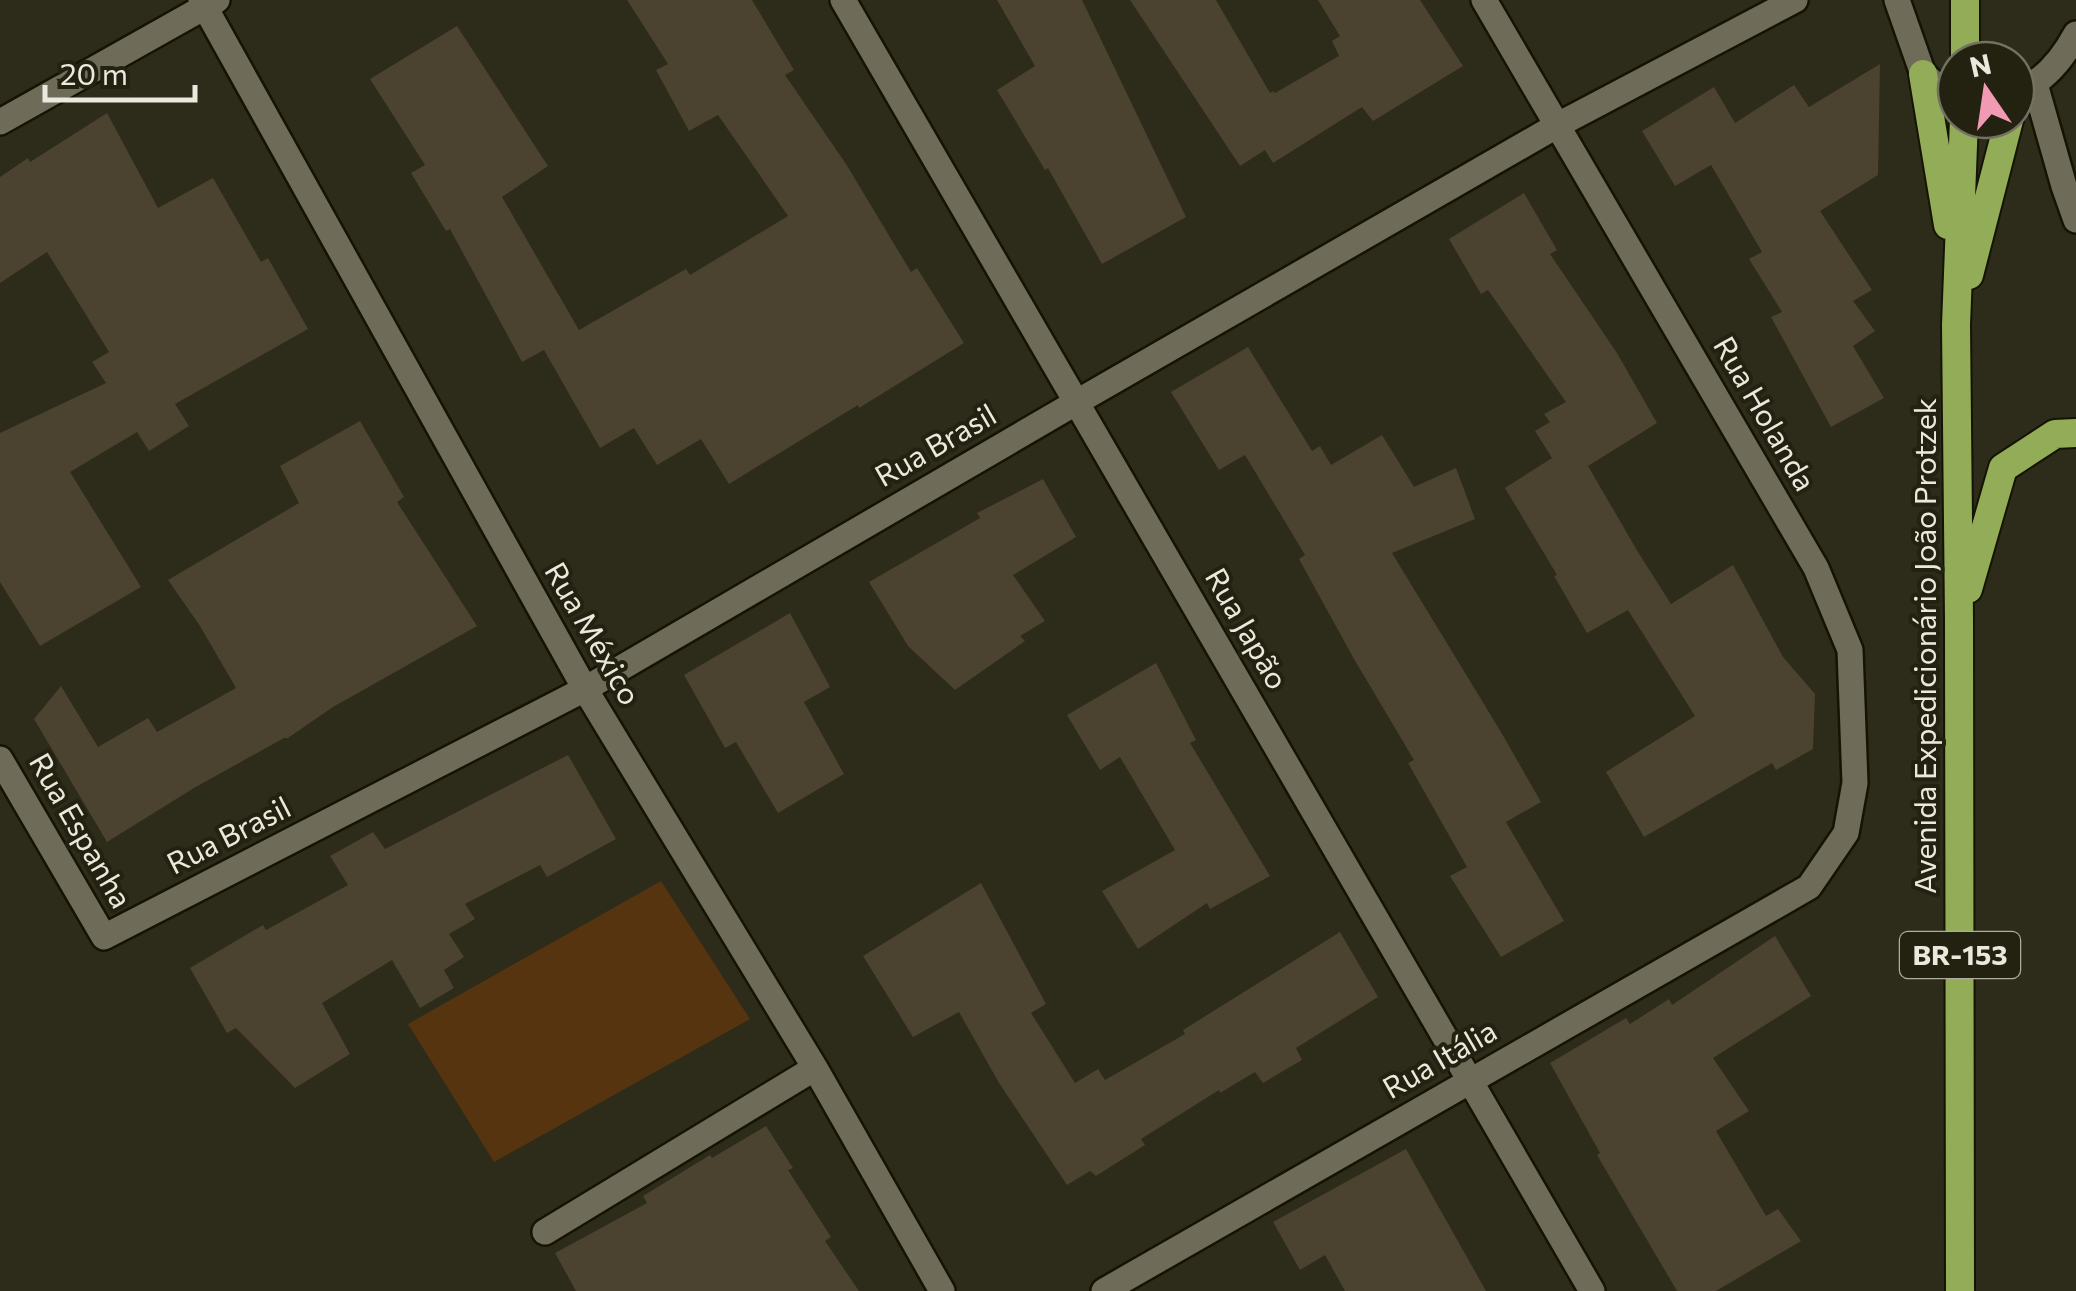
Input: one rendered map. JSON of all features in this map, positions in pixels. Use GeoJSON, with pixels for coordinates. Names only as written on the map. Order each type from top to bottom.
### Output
{"type":"FeatureCollection","features":[{"type":"Feature","properties":{"kind":"highway"},"geometry":{"type":"LineString","coordinates":[[1965,0],[1965,40]]}},
{"type":"Feature","properties":{"kind":"highway"},"geometry":{"type":"LineString","coordinates":[[1923,74],[1958,280]]}},
{"type":"Feature","properties":{"kind":"highway","name":"Avenida Expedicionário João Protzek"},"geometry":{"type":"LineString","coordinates":[[1960,1291],[1956,325],[1963,140]]}},
{"type":"Feature","properties":{"kind":"highway"},"geometry":{"type":"LineString","coordinates":[[1956,325],[2004,140]]}},
{"type":"Feature","properties":{"kind":"highway"},"geometry":{"type":"LineString","coordinates":[[1959,619],[2003,468],[2055,434],[2076,432]]}},
{"type":"Feature","properties":{"kind":"street","name":"Rua Japão"},"geometry":{"type":"LineString","coordinates":[[844,0],[1592,1291]]}},
{"type":"Feature","properties":{"kind":"street","name":"Rua Holanda"},"geometry":{"type":"LineString","coordinates":[[1484,0],[1816,568],[1850,650],[1855,783],[1846,834],[1809,887]]}},
{"type":"Feature","properties":{"kind":"street","name":"Rua Brasil"},"geometry":{"type":"LineString","coordinates":[[104,936],[585,689],[1558,126],[1795,0]]}},
{"type":"Feature","properties":{"kind":"street"},"geometry":{"type":"LineString","coordinates":[[1898,0],[1923,74],[1936,85]]}},
{"type":"Feature","properties":{"kind":"street"},"geometry":{"type":"LineString","coordinates":[[0,122],[208,2]]}},
{"type":"Feature","properties":{"kind":"street","name":"Rua México"},"geometry":{"type":"LineString","coordinates":[[208,2],[585,689],[815,1068],[942,1291]]}},
{"type":"Feature","properties":{"kind":"street"},"geometry":{"type":"LineString","coordinates":[[2036,78],[2072,48]]}},
{"type":"Feature","properties":{"kind":"street"},"geometry":{"type":"LineString","coordinates":[[2036,123],[2076,220]]}},
{"type":"Feature","properties":{"kind":"street","name":"Rua Espanha"},"geometry":{"type":"LineString","coordinates":[[0,759],[104,936]]}},
{"type":"Feature","properties":{"kind":"street","name":"Rua Itália"},"geometry":{"type":"LineString","coordinates":[[1104,1291],[1809,887]]}},
{"type":"Feature","properties":{"kind":"street"},"geometry":{"type":"LineString","coordinates":[[545,1232],[815,1068]]}},
{"type":"Feature","properties":{"kind":"shaded area"},"geometry":{"type":"Polygon","coordinates":[[[661,881],[750,1019],[494,1162],[408,1024],[661,881]]]}},
{"type":"Feature","properties":{"kind":"building"},"geometry":{"type":"Polygon","coordinates":[[[627,0],[752,0],[794,70],[785,75],[846,164],[911,272],[917,268],[964,343],[729,484],[701,439],[657,465],[634,428],[600,448],[544,350],[522,362],[450,229],[446,231],[411,173],[425,165],[370,79],[457,26],[548,166],[502,197],[579,330],[686,269],[690,275],[788,216],[718,115],[689,131],[656,70],[668,64],[627,0]]]}},
{"type":"Feature","properties":{"kind":"building"},"geometry":{"type":"Polygon","coordinates":[[[997,0],[1082,0],[1186,217],[1102,264],[1048,168],[1045,170],[997,90],[1035,66],[997,0]]]}},
{"type":"Feature","properties":{"kind":"building"},"geometry":{"type":"Polygon","coordinates":[[[1130,0],[1216,0],[1270,93],[1339,56],[1332,41],[1340,36],[1318,0],[1420,0],[1463,66],[1373,121],[1362,107],[1273,163],[1265,150],[1240,166],[1130,0]]]}},
{"type":"Feature","properties":{"kind":"building"},"geometry":{"type":"Polygon","coordinates":[[[1880,64],[1878,175],[1820,211],[1872,290],[1853,301],[1875,331],[1853,346],[1884,398],[1831,427],[1771,317],[1782,312],[1749,259],[1762,252],[1711,165],[1675,186],[1642,131],[1714,87],[1735,123],[1794,85],[1809,107],[1880,64]]]}},
{"type":"Feature","properties":{"kind":"building"},"geometry":{"type":"Polygon","coordinates":[[[107,113],[158,208],[213,178],[261,262],[268,258],[308,329],[175,404],[189,426],[149,451],[137,432],[70,472],[141,587],[40,646],[0,582],[0,433],[106,383],[92,362],[109,352],[47,252],[0,283],[0,177],[107,113]]]}},
{"type":"Feature","properties":{"kind":"building"},"geometry":{"type":"Polygon","coordinates":[[[1524,193],[1557,250],[1550,254],[1617,353],[1657,423],[1588,466],[1671,604],[1733,565],[1783,657],[1815,694],[1813,749],[1776,770],[1772,763],[1644,837],[1606,772],[1695,716],[1628,610],[1587,633],[1505,488],[1552,458],[1535,431],[1550,422],[1544,414],[1566,402],[1488,290],[1481,294],[1449,239],[1524,193]]]}},
{"type":"Feature","properties":{"kind":"building"},"geometry":{"type":"Polygon","coordinates":[[[1248,347],[1312,451],[1320,446],[1331,465],[1382,435],[1414,487],[1456,468],[1475,519],[1392,553],[1541,802],[1506,822],[1564,921],[1501,957],[1450,876],[1467,867],[1408,763],[1414,760],[1299,559],[1305,555],[1245,455],[1219,470],[1171,392],[1248,347]]]}},
{"type":"Feature","properties":{"kind":"building"},"geometry":{"type":"Polygon","coordinates":[[[360,421],[404,497],[397,502],[477,626],[107,842],[34,719],[61,686],[98,747],[148,718],[157,732],[236,688],[168,580],[299,503],[280,466],[360,421]]]}},
{"type":"Feature","properties":{"kind":"building"},"geometry":{"type":"Polygon","coordinates":[[[1043,479],[1076,537],[1013,575],[1045,621],[1020,636],[1025,641],[955,690],[908,646],[869,582],[980,518],[977,513],[1043,479]]]}},
{"type":"Feature","properties":{"kind":"building"},"geometry":{"type":"Polygon","coordinates":[[[790,613],[830,687],[804,702],[844,774],[778,813],[736,742],[725,748],[684,675],[790,613]]]}},
{"type":"Feature","properties":{"kind":"building"},"geometry":{"type":"Polygon","coordinates":[[[1156,663],[1196,740],[1190,743],[1270,876],[1210,909],[1207,903],[1138,949],[1102,891],[1175,850],[1120,757],[1100,770],[1067,715],[1156,663]]]}},
{"type":"Feature","properties":{"kind":"building"},"geometry":{"type":"Polygon","coordinates":[[[568,755],[616,839],[547,877],[540,865],[465,904],[475,919],[449,934],[464,957],[444,970],[454,988],[420,1008],[392,960],[322,1003],[350,1054],[295,1088],[236,1028],[227,1033],[190,968],[263,925],[266,930],[348,885],[330,856],[373,832],[385,849],[568,755]]]}},
{"type":"Feature","properties":{"kind":"building"},"geometry":{"type":"Polygon","coordinates":[[[981,883],[1046,1004],[1031,1013],[1075,1083],[1098,1069],[1105,1080],[1185,1034],[1183,1030],[1340,932],[1378,997],[1296,1048],[1302,1060],[1263,1083],[1255,1072],[1220,1093],[1219,1090],[1141,1139],[1145,1145],[1096,1176],[1090,1171],[1067,1185],[999,1083],[959,1012],[913,1037],[863,956],[981,883]]]}},
{"type":"Feature","properties":{"kind":"building"},"geometry":{"type":"Polygon","coordinates":[[[1775,936],[1811,996],[1713,1058],[1749,1111],[1716,1131],[1766,1216],[1778,1209],[1801,1241],[1716,1291],[1677,1291],[1597,1155],[1600,1153],[1550,1063],[1626,1018],[1630,1024],[1669,999],[1672,1005],[1775,936]]]}},
{"type":"Feature","properties":{"kind":"building"},"geometry":{"type":"Polygon","coordinates":[[[766,1126],[793,1168],[788,1170],[831,1237],[825,1241],[859,1291],[576,1291],[555,1253],[647,1203],[643,1196],[766,1126]]]}},
{"type":"Feature","properties":{"kind":"building"},"geometry":{"type":"Polygon","coordinates":[[[1406,1149],[1486,1291],[1345,1291],[1325,1255],[1300,1270],[1273,1222],[1406,1149]]]}}]}
